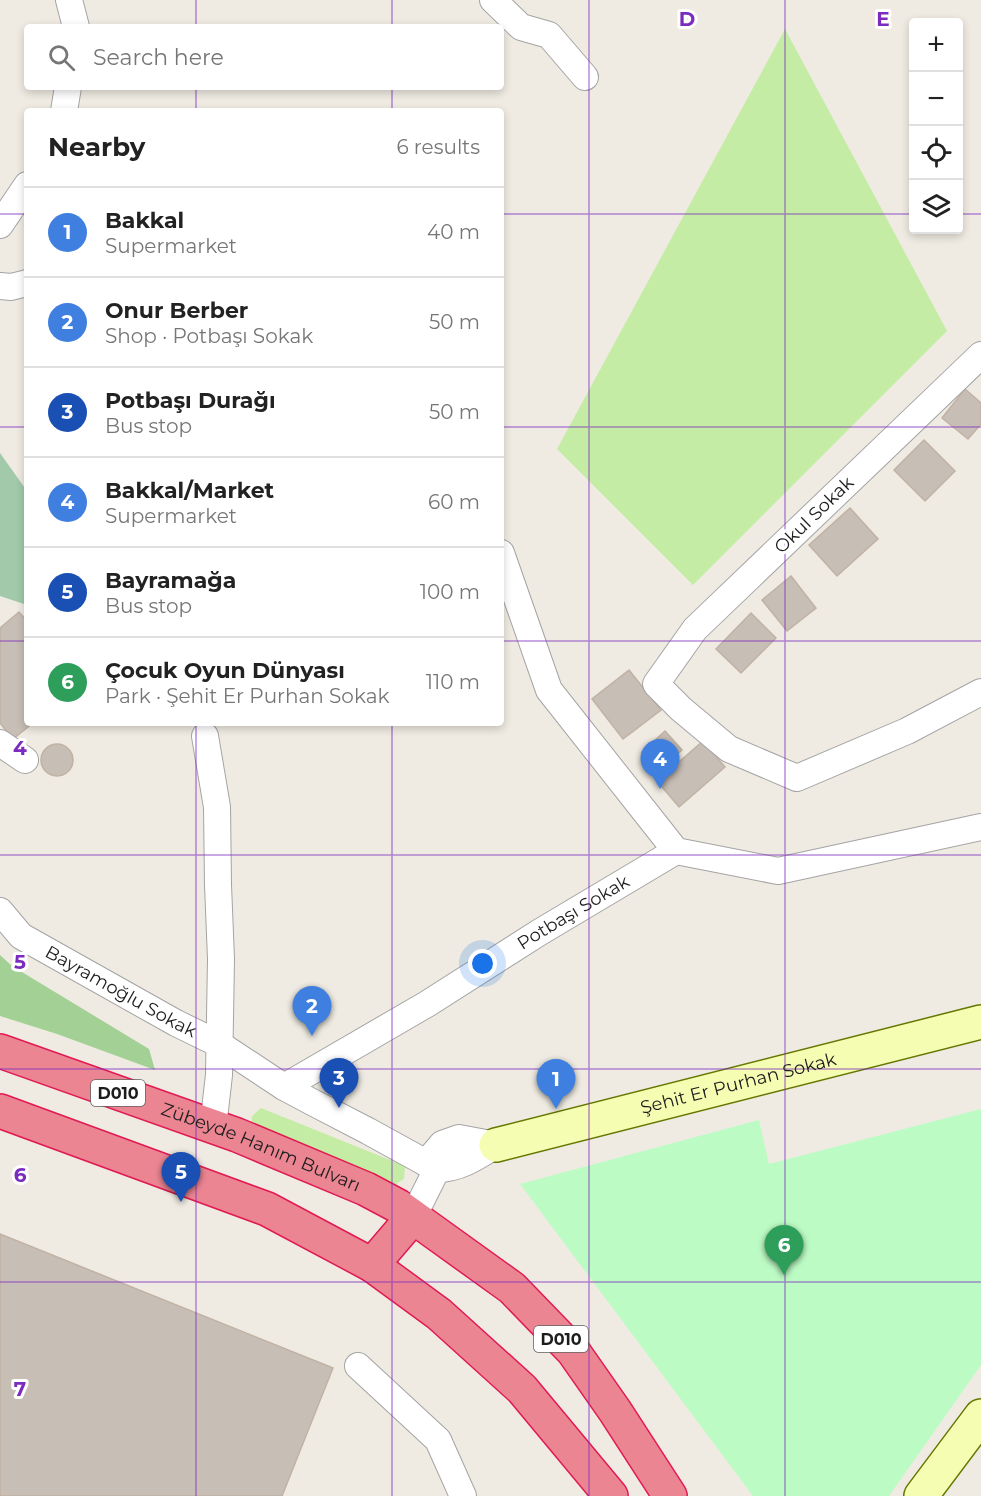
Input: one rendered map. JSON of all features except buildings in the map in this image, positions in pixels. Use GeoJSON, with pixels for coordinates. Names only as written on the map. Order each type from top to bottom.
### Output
{"type":"FeatureCollection","features":[{"type":"Feature","properties":{"kind":"highway","name":"Zübeyde Hanım Bulvarı"},"geometry":{"type":"LineString","coordinates":[[0,1051],[213,1126],[366,1189],[398,1206],[512,1288],[573,1351],[670,1496]]}},
{"type":"Feature","properties":{"kind":"highway"},"geometry":{"type":"LineString","coordinates":[[0,1111],[267,1209],[372,1265],[439,1314],[522,1389],[611,1496]]}},
{"type":"Feature","properties":{"kind":"highway"},"geometry":{"type":"LineString","coordinates":[[372,1265],[413,1217]]}},
{"type":"Feature","properties":{"kind":"street"},"geometry":{"type":"LineString","coordinates":[[69,0],[75,24]]}},
{"type":"Feature","properties":{"kind":"street"},"geometry":{"type":"LineString","coordinates":[[493,0],[521,27],[549,35],[585,77]]}},
{"type":"Feature","properties":{"kind":"street"},"geometry":{"type":"LineString","coordinates":[[64,108],[68,90]]}},
{"type":"Feature","properties":{"kind":"street"},"geometry":{"type":"LineString","coordinates":[[0,225],[24,189]]}},
{"type":"Feature","properties":{"kind":"street"},"geometry":{"type":"LineString","coordinates":[[0,286],[11,287],[24,284]]}},
{"type":"Feature","properties":{"kind":"street","name":"Okul Sokak"},"geometry":{"type":"LineString","coordinates":[[981,355],[695,629],[656,684],[681,709],[729,749],[796,778],[907,730],[981,692]]}},
{"type":"Feature","properties":{"kind":"street"},"geometry":{"type":"LineString","coordinates":[[504,562],[549,690],[676,851],[778,871],[981,827]]}},
{"type":"Feature","properties":{"kind":"street"},"geometry":{"type":"LineString","coordinates":[[205,736],[217,807],[221,959],[219,1076],[213,1126]]}},
{"type":"Feature","properties":{"kind":"street"},"geometry":{"type":"LineString","coordinates":[[0,743],[25,760]]}},
{"type":"Feature","properties":{"kind":"street","name":"Potbaşı Sokak"},"geometry":{"type":"LineString","coordinates":[[284,1087],[427,1004],[540,932],[676,851]]}},
{"type":"Feature","properties":{"kind":"street","name":"Bayramoğlu Sokak"},"geometry":{"type":"LineString","coordinates":[[0,911],[21,936],[176,1023],[219,1044]]}},
{"type":"Feature","properties":{"kind":"street","name":"Şehit Er Purhan Sokak"},"geometry":{"type":"LineString","coordinates":[[431,1166],[442,1144],[459,1138],[495,1145],[981,1022]]}},
{"type":"Feature","properties":{"kind":"street"},"geometry":{"type":"LineString","coordinates":[[219,1044],[284,1087],[431,1166],[413,1217]]}},
{"type":"Feature","properties":{"kind":"street"},"geometry":{"type":"LineString","coordinates":[[358,1366],[438,1440],[463,1496]]}},
{"type":"Feature","properties":{"kind":"street"},"geometry":{"type":"LineString","coordinates":[[921,1496],[981,1416]]}},
{"type":"Feature","properties":{"kind":"green space"},"geometry":{"type":"Polygon","coordinates":[[[785,29],[947,331],[693,585],[557,449],[785,29]]]}},
{"type":"Feature","properties":{"kind":"green space"},"geometry":{"type":"Polygon","coordinates":[[[0,453],[24,487],[24,604],[0,596],[0,453]]]}},
{"type":"Feature","properties":{"kind":"green space"},"geometry":{"type":"Polygon","coordinates":[[[0,955],[12,966],[149,1049],[155,1070],[0,1016],[0,955]]]}},
{"type":"Feature","properties":{"kind":"green space"},"geometry":{"type":"Polygon","coordinates":[[[261,1108],[405,1166],[404,1179],[393,1186],[251,1126],[252,1116],[261,1108]]]}},
{"type":"Feature","properties":{"kind":"green space"},"geometry":{"type":"Polygon","coordinates":[[[981,1109],[981,1365],[889,1496],[753,1496],[520,1184],[759,1120],[769,1164],[981,1109]]]}},
{"type":"Feature","properties":{"kind":"place","name":"Bakkal/Market"},"geometry":{"type":"Point","coordinates":[660,789]}},
{"type":"Feature","properties":{"kind":"place","name":"Onur Berber"},"geometry":{"type":"Point","coordinates":[312,1036]}},
{"type":"Feature","properties":{"kind":"place","name":"Potbaşı Durağı"},"geometry":{"type":"Point","coordinates":[339,1108]}},
{"type":"Feature","properties":{"kind":"place","name":"Bakkal"},"geometry":{"type":"Point","coordinates":[556,1109]}},
{"type":"Feature","properties":{"kind":"place","name":"Bayramağa"},"geometry":{"type":"Point","coordinates":[181,1202]}},
{"type":"Feature","properties":{"kind":"place","name":"Çocuk Oyun Dünyası"},"geometry":{"type":"Point","coordinates":[784,1275]}}]}
